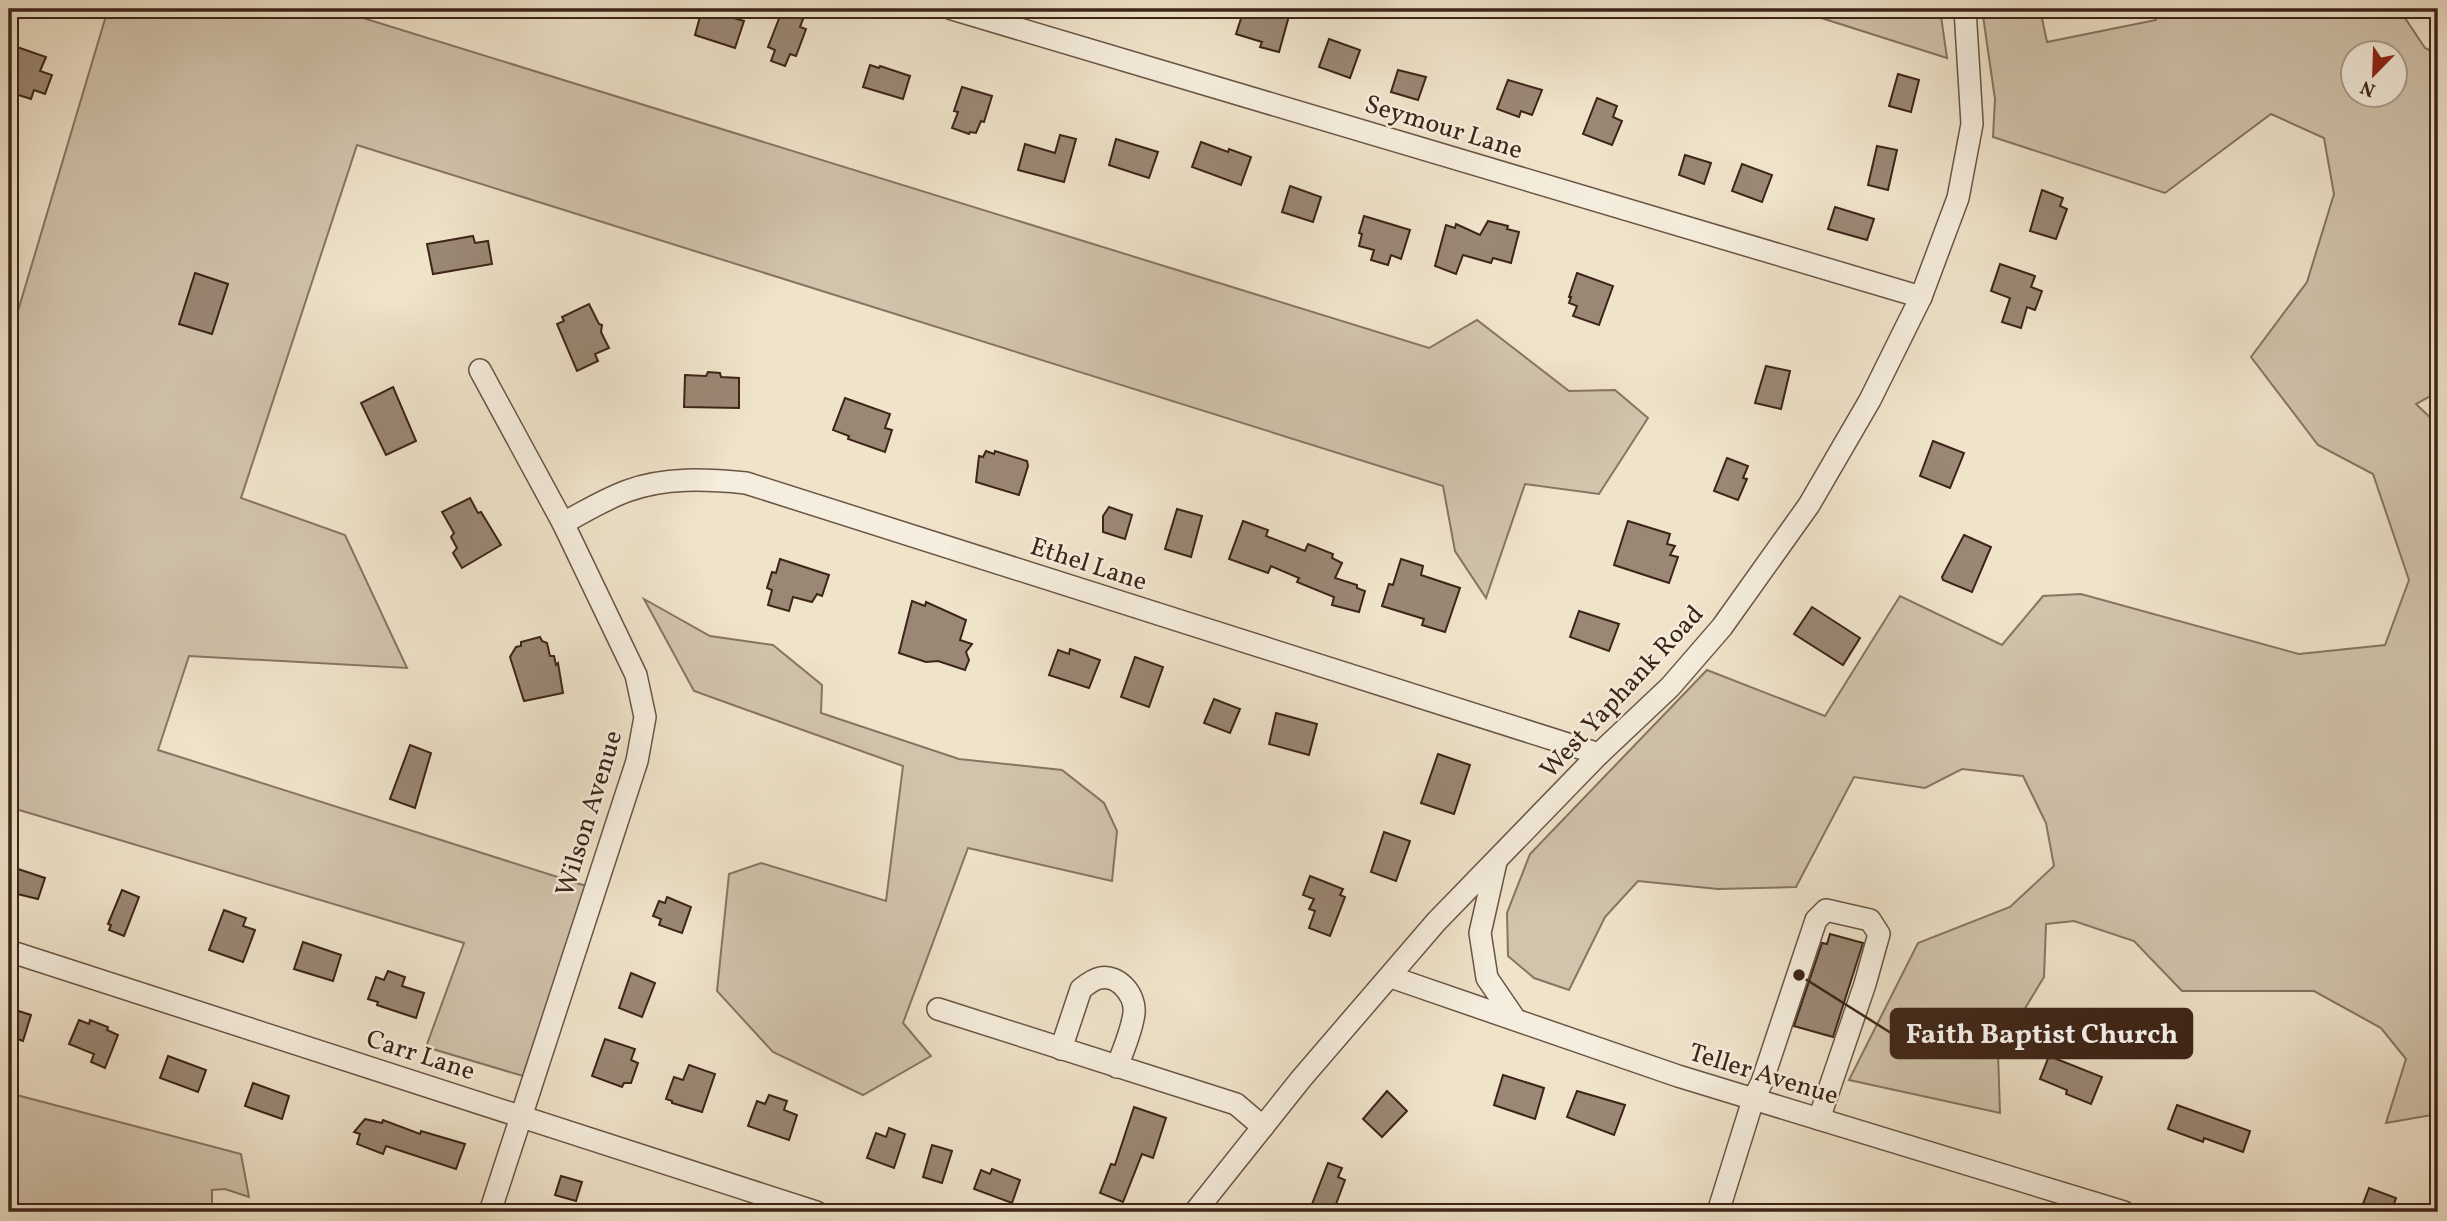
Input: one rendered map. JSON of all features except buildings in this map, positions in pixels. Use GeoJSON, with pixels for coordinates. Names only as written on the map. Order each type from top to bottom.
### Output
{"type":"FeatureCollection","features":[{"type":"Feature","properties":{"kind":"street","name":"Seymour Lane"},"geometry":{"type":"LineString","coordinates":[[952,9],[1921,297]]}},
{"type":"Feature","properties":{"kind":"street","name":"West Yaphank Road"},"geometry":{"type":"LineString","coordinates":[[1195,1212],[1301,1079],[1436,922],[1599,754],[1670,687],[1722,627],[1809,505],[1870,400],[1921,297],[1958,198],[1972,124],[1965,9]]}},
{"type":"Feature","properties":{"kind":"street","name":"Wilson Avenue"},"geometry":{"type":"LineString","coordinates":[[480,370],[563,523],[636,675],[645,717],[637,761],[490,1212]]}},
{"type":"Feature","properties":{"kind":"street","name":"Ethel Lane"},"geometry":{"type":"LineString","coordinates":[[563,523],[627,491],[662,483],[703,479],[746,483],[1599,754]]}},
{"type":"Feature","properties":{"kind":"street"},"geometry":{"type":"LineString","coordinates":[[1496,862],[1480,933],[1487,978],[1515,1020]]}},
{"type":"Feature","properties":{"kind":"street"},"geometry":{"type":"LineString","coordinates":[[1718,1212],[1753,1100],[1762,1082],[1816,920],[1826,910],[1871,920],[1879,934],[1865,984],[1819,1119]]}},
{"type":"Feature","properties":{"kind":"street","name":"Carr Lane"},"geometry":{"type":"LineString","coordinates":[[9,951],[816,1212]]}},
{"type":"Feature","properties":{"kind":"street","name":"Teller Avenue"},"geometry":{"type":"LineString","coordinates":[[1391,977],[1753,1100],[2124,1212]]}},
{"type":"Feature","properties":{"kind":"street"},"geometry":{"type":"LineString","coordinates":[[1061,1049],[1081,989],[1100,978],[1111,979],[1128,990],[1134,1002],[1134,1014],[1117,1067]]}},
{"type":"Feature","properties":{"kind":"street"},"geometry":{"type":"LineString","coordinates":[[938,1009],[1236,1104],[1263,1127]]}},
{"type":"Feature","properties":{"kind":"shaded area"},"geometry":{"type":"Polygon","coordinates":[[[108,9],[334,9],[1429,348],[1477,320],[1569,391],[1615,390],[1648,418],[1599,494],[1525,484],[1486,598],[1455,551],[1443,486],[357,145],[241,498],[345,535],[407,668],[189,656],[158,750],[586,886],[523,1076],[426,1047],[464,943],[9,807],[9,341],[108,9]]]}},
{"type":"Feature","properties":{"kind":"shaded area"},"geometry":{"type":"Polygon","coordinates":[[[1793,9],[1940,9],[1947,58],[1793,9]]]}},
{"type":"Feature","properties":{"kind":"shaded area"},"geometry":{"type":"Polygon","coordinates":[[[1982,9],[2040,9],[2047,42],[2156,20],[2155,9],[2399,9],[2425,48],[2438,54],[2438,392],[2416,404],[2438,425],[2438,1114],[2386,1123],[2406,1059],[2381,1028],[2314,991],[2182,991],[2134,941],[2074,921],[2046,924],[2044,977],[1998,1053],[2000,1113],[1849,1080],[1918,943],[2010,907],[2054,866],[2046,823],[2023,776],[1962,769],[1925,788],[1854,777],[1796,887],[1718,889],[1638,881],[1605,917],[1569,990],[1534,978],[1508,956],[1507,913],[1530,854],[1707,670],[1825,716],[1900,596],[2002,645],[2043,596],[2081,594],[2299,654],[2385,645],[2409,580],[2373,474],[2318,445],[2251,357],[2307,282],[2334,194],[2324,138],[2271,114],[2165,193],[1993,137],[1995,99],[1982,9]]]}},
{"type":"Feature","properties":{"kind":"shaded area"},"geometry":{"type":"Polygon","coordinates":[[[644,599],[710,636],[773,645],[822,685],[821,713],[959,759],[1062,770],[1104,803],[1117,831],[1112,881],[968,848],[903,1023],[931,1056],[863,1095],[773,1052],[717,991],[729,874],[761,863],[886,901],[903,766],[694,691],[644,599]]]}},
{"type":"Feature","properties":{"kind":"shaded area"},"geometry":{"type":"Polygon","coordinates":[[[9,1093],[241,1154],[249,1197],[225,1189],[212,1190],[212,1212],[9,1212],[9,1093]]]}},
{"type":"Feature","properties":{"kind":"place","name":"Faith Baptist Church"},"geometry":{"type":"Point","coordinates":[1799,975]}}]}
